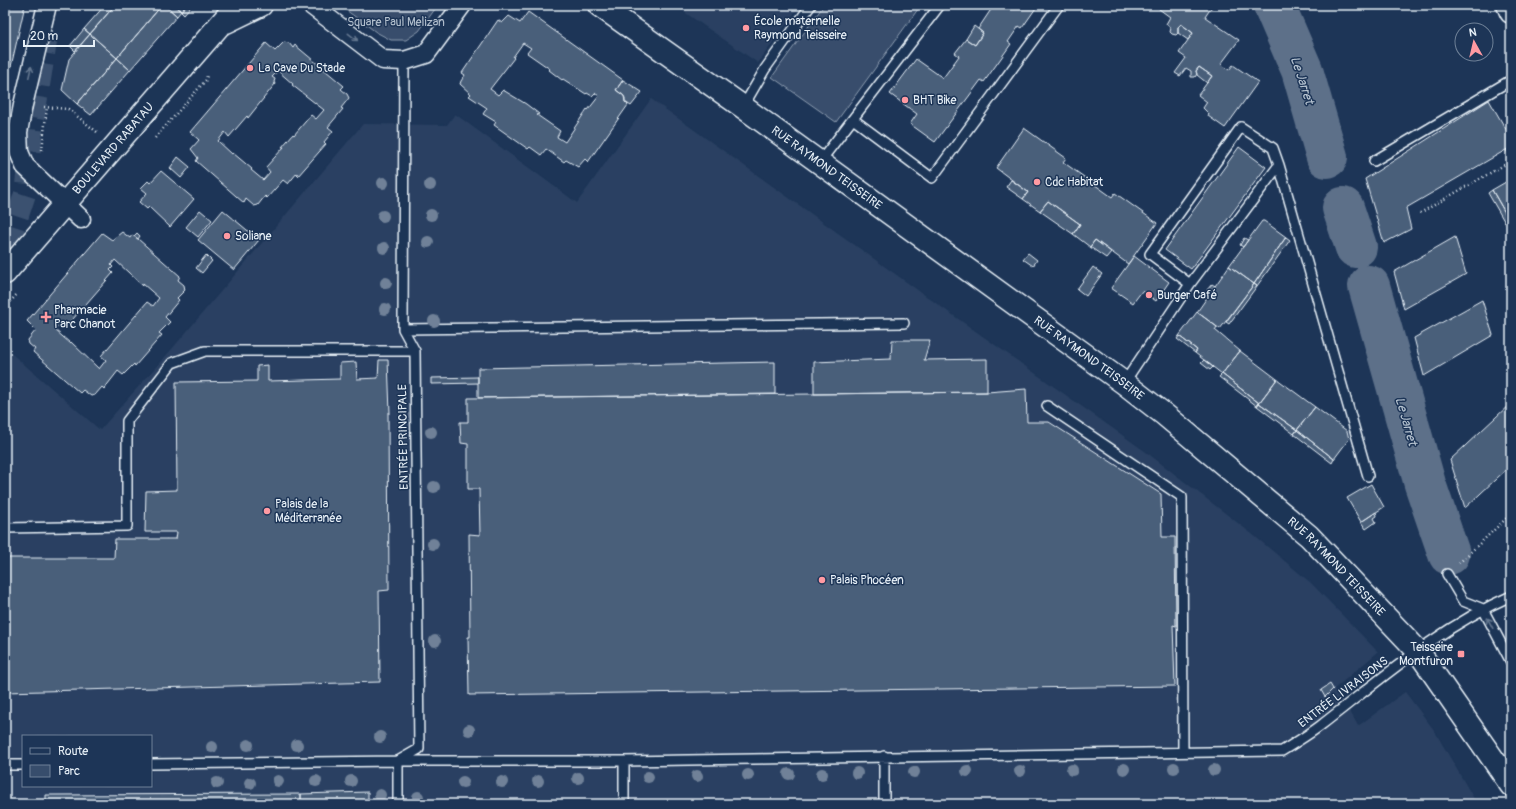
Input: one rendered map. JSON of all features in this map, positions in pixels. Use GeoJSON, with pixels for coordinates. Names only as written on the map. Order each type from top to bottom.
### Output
{"type":"FeatureCollection","features":[{"type":"Feature","properties":{"kind":"street"},"geometry":{"type":"LineString","coordinates":[[47,5],[23,105],[18,132],[19,152],[25,166],[81,219]]}},
{"type":"Feature","properties":{"kind":"street","name":"BOULEVARD RABATAU"},"geometry":{"type":"LineString","coordinates":[[5,273],[237,5]]}},
{"type":"Feature","properties":{"kind":"street","name":"BOULEVARD RABATAU"},"geometry":{"type":"LineString","coordinates":[[221,24],[261,5]]}},
{"type":"Feature","properties":{"kind":"street"},"geometry":{"type":"LineString","coordinates":[[311,5],[383,60],[404,61],[426,54],[462,5]]}},
{"type":"Feature","properties":{"kind":"street","name":"RUE RAYMOND TEISSEIRE"},"geometry":{"type":"LineString","coordinates":[[599,5],[743,107],[1124,383],[1159,410],[1309,536],[1418,651],[1511,785]]}},
{"type":"Feature","properties":{"kind":"street"},"geometry":{"type":"LineString","coordinates":[[1508,5],[1511,12]]}},
{"type":"Feature","properties":{"kind":"lane"},"geometry":{"type":"LineString","coordinates":[[743,107],[765,69],[811,5]]}},
{"type":"Feature","properties":{"kind":"lane"},"geometry":{"type":"LineString","coordinates":[[819,163],[940,5]]}},
{"type":"Feature","properties":{"kind":"lane"},"geometry":{"type":"LineString","coordinates":[[853,119],[932,178],[1059,5]]}},
{"type":"Feature","properties":{"kind":"lane","name":"ENTRÉE PRINCIPALE"},"geometry":{"type":"LineString","coordinates":[[398,761],[419,749],[415,351],[403,329],[404,61]]}},
{"type":"Feature","properties":{"kind":"lane"},"geometry":{"type":"LineString","coordinates":[[1374,161],[1511,80]]}},
{"type":"Feature","properties":{"kind":"lane"},"geometry":{"type":"LineString","coordinates":[[1190,284],[1150,254],[1241,127],[1273,148],[1368,476]]}},
{"type":"Feature","properties":{"kind":"lane"},"geometry":{"type":"LineString","coordinates":[[1124,383],[1190,284],[1279,165]]}},
{"type":"Feature","properties":{"kind":"lane"},"geometry":{"type":"LineString","coordinates":[[403,329],[904,323]]}},
{"type":"Feature","properties":{"kind":"lane"},"geometry":{"type":"LineString","coordinates":[[5,528],[127,526],[127,421],[172,363],[205,351],[415,351]]}},
{"type":"Feature","properties":{"kind":"lane"},"geometry":{"type":"LineString","coordinates":[[152,764],[398,761],[624,761],[1183,752],[1182,497],[1047,406]]}},
{"type":"Feature","properties":{"kind":"lane"},"geometry":{"type":"LineString","coordinates":[[1447,574],[1463,600],[1483,609],[1511,662]]}},
{"type":"Feature","properties":{"kind":"lane","name":"ENTRÉE LIVRAISONS"},"geometry":{"type":"LineString","coordinates":[[1183,752],[1282,751],[1319,727],[1346,704],[1453,626],[1483,609],[1511,596]]}},
{"type":"Feature","properties":{"kind":"lane"},"geometry":{"type":"LineString","coordinates":[[884,756],[884,804]]}},
{"type":"Feature","properties":{"kind":"lane"},"geometry":{"type":"LineString","coordinates":[[398,761],[398,804]]}},
{"type":"Feature","properties":{"kind":"lane"},"geometry":{"type":"LineString","coordinates":[[624,761],[624,804]]}},
{"type":"Feature","properties":{"kind":"lane"},"geometry":{"type":"LineString","coordinates":[[5,765],[22,765]]}},
{"type":"Feature","properties":{"kind":"path"},"geometry":{"type":"LineString","coordinates":[[42,150],[47,107]]}},
{"type":"Feature","properties":{"kind":"path"},"geometry":{"type":"LineString","coordinates":[[68,109],[85,123]]}},
{"type":"Feature","properties":{"kind":"path"},"geometry":{"type":"LineString","coordinates":[[1420,213],[1511,161]]}},
{"type":"Feature","properties":{"kind":"path"},"geometry":{"type":"LineString","coordinates":[[1447,574],[1511,514]]}},
{"type":"Feature","properties":{"kind":"shaded area","name":"École maternelle Raymond Teisseire"},"geometry":{"type":"Polygon","coordinates":[[[674,5],[800,5],[758,63],[674,5]]]}},
{"type":"Feature","properties":{"kind":"shaded area"},"geometry":{"type":"Polygon","coordinates":[[[651,99],[1146,452],[1252,534],[1311,583],[1378,652],[1334,689],[1346,704],[1358,726],[1405,692],[1434,730],[1477,804],[5,804],[5,348],[100,430],[172,349],[363,124],[447,125],[455,114],[577,203],[651,99]]]}},
{"type":"Feature","properties":{"kind":"green space","name":"Square Paul Melizan"},"geometry":{"type":"Polygon","coordinates":[[[339,5],[438,5],[419,31],[406,40],[391,40],[376,32],[339,5]]]}},
{"type":"Feature","properties":{"kind":"green space"},"geometry":{"type":"Polygon","coordinates":[[[824,5],[921,5],[836,122],[772,77],[824,5]]]}},
{"type":"Feature","properties":{"kind":"building"},"geometry":{"type":"Polygon","coordinates":[[[5,5],[25,5],[5,93],[5,5]]]}},
{"type":"Feature","properties":{"kind":"building"},"geometry":{"type":"Polygon","coordinates":[[[105,5],[115,5],[90,34],[84,29],[105,5]]]}},
{"type":"Feature","properties":{"kind":"building"},"geometry":{"type":"Polygon","coordinates":[[[115,5],[162,5],[117,58],[90,34],[115,5]]]}},
{"type":"Feature","properties":{"kind":"building"},"geometry":{"type":"Polygon","coordinates":[[[162,5],[165,5],[177,16],[130,70],[117,58],[162,5]]]}},
{"type":"Feature","properties":{"kind":"building"},"geometry":{"type":"Polygon","coordinates":[[[165,5],[173,5],[181,11],[177,16],[165,5]]]}},
{"type":"Feature","properties":{"kind":"building"},"geometry":{"type":"Polygon","coordinates":[[[173,5],[186,5],[181,11],[173,5]]]}},
{"type":"Feature","properties":{"kind":"building"},"geometry":{"type":"Polygon","coordinates":[[[186,5],[192,5],[184,14],[181,11],[186,5]]]}},
{"type":"Feature","properties":{"kind":"building"},"geometry":{"type":"Polygon","coordinates":[[[994,5],[1038,5],[1022,28],[1019,26],[1008,42],[1011,44],[984,82],[981,80],[935,142],[910,124],[917,114],[890,94],[916,59],[943,78],[959,56],[955,53],[966,39],[975,45],[983,33],[978,29],[994,5]]]}},
{"type":"Feature","properties":{"kind":"building"},"geometry":{"type":"Polygon","coordinates":[[[1162,5],[1213,5],[1205,17],[1239,40],[1221,64],[1229,70],[1233,65],[1258,82],[1225,128],[1208,116],[1209,114],[1203,108],[1207,102],[1198,95],[1212,76],[1199,67],[1196,71],[1197,74],[1195,77],[1191,77],[1191,71],[1186,68],[1180,76],[1175,73],[1186,58],[1179,53],[1193,33],[1181,24],[1178,27],[1178,33],[1176,35],[1172,34],[1170,32],[1171,28],[1166,24],[1170,17],[1159,9],[1162,5]]]}},
{"type":"Feature","properties":{"kind":"building"},"geometry":{"type":"Polygon","coordinates":[[[528,12],[623,80],[616,90],[623,95],[625,102],[628,105],[588,162],[585,159],[578,167],[566,160],[564,162],[546,149],[541,155],[530,147],[528,149],[494,125],[496,122],[483,114],[487,108],[469,96],[471,94],[460,84],[465,75],[462,73],[498,20],[502,23],[509,16],[520,23],[528,12]],[[523,43],[513,57],[514,58],[490,89],[498,95],[503,90],[526,104],[539,114],[537,115],[560,131],[557,137],[565,142],[587,109],[588,110],[599,96],[595,93],[592,96],[587,93],[586,94],[563,79],[562,80],[549,70],[550,69],[527,53],[531,48],[523,43]]]}},
{"type":"Feature","properties":{"kind":"building"},"geometry":{"type":"Polygon","coordinates":[[[1181,24],[1193,33],[1188,40],[1178,33],[1178,27],[1181,24]]]}},
{"type":"Feature","properties":{"kind":"building"},"geometry":{"type":"Polygon","coordinates":[[[974,26],[983,33],[975,45],[966,39],[974,26]]]}},
{"type":"Feature","properties":{"kind":"building"},"geometry":{"type":"Polygon","coordinates":[[[84,29],[90,34],[75,51],[70,46],[84,29]]]}},
{"type":"Feature","properties":{"kind":"building"},"geometry":{"type":"Polygon","coordinates":[[[90,34],[117,58],[77,104],[62,90],[69,59],[90,34]]]}},
{"type":"Feature","properties":{"kind":"building"},"geometry":{"type":"Polygon","coordinates":[[[284,42],[289,43],[293,48],[295,45],[344,86],[341,89],[349,98],[341,108],[343,109],[328,127],[333,131],[324,142],[326,144],[298,176],[297,173],[288,184],[283,180],[267,198],[265,196],[258,205],[254,206],[246,199],[244,203],[196,161],[198,158],[191,149],[199,140],[190,132],[266,43],[275,51],[284,42]],[[278,71],[272,77],[275,79],[275,84],[248,118],[247,116],[229,137],[225,132],[218,141],[263,180],[270,172],[266,167],[284,147],[282,147],[293,134],[294,135],[311,115],[316,119],[324,110],[292,85],[293,84],[278,71]]]}},
{"type":"Feature","properties":{"kind":"building"},"geometry":{"type":"Polygon","coordinates":[[[117,58],[130,70],[91,115],[77,104],[117,58]]]}},
{"type":"Feature","properties":{"kind":"building"},"geometry":{"type":"Polygon","coordinates":[[[1199,67],[1212,76],[1207,83],[1197,75],[1196,71],[1199,67]]]}},
{"type":"Feature","properties":{"kind":"building"},"geometry":{"type":"Polygon","coordinates":[[[623,80],[642,92],[631,106],[625,102],[624,96],[616,90],[623,80]]]}},
{"type":"Feature","properties":{"kind":"building"},"geometry":{"type":"Polygon","coordinates":[[[1489,100],[1511,138],[1511,147],[1406,208],[1411,229],[1384,243],[1365,179],[1489,100]]]}},
{"type":"Feature","properties":{"kind":"building"},"geometry":{"type":"Polygon","coordinates":[[[1024,128],[1066,158],[1063,162],[1112,197],[1115,193],[1157,223],[1128,264],[1095,240],[1090,247],[1073,234],[1080,224],[1048,201],[1040,211],[1023,199],[1028,192],[996,168],[1024,128]]]}},
{"type":"Feature","properties":{"kind":"building"},"geometry":{"type":"Polygon","coordinates":[[[1239,147],[1266,167],[1191,269],[1165,250],[1239,147]]]}},
{"type":"Feature","properties":{"kind":"building"},"geometry":{"type":"Polygon","coordinates":[[[1511,147],[1511,159],[1506,150],[1511,147]]]}},
{"type":"Feature","properties":{"kind":"building"},"geometry":{"type":"Polygon","coordinates":[[[178,157],[190,167],[181,178],[170,168],[178,157]]]}},
{"type":"Feature","properties":{"kind":"building"},"geometry":{"type":"Polygon","coordinates":[[[1511,167],[1511,179],[1506,170],[1511,167]]]}},
{"type":"Feature","properties":{"kind":"building"},"geometry":{"type":"Polygon","coordinates":[[[161,171],[194,199],[170,227],[149,207],[147,209],[139,202],[147,193],[141,188],[148,181],[150,183],[161,171]]]}},
{"type":"Feature","properties":{"kind":"building"},"geometry":{"type":"Polygon","coordinates":[[[1511,179],[1511,223],[1492,190],[1511,179]]]}},
{"type":"Feature","properties":{"kind":"building"},"geometry":{"type":"Polygon","coordinates":[[[1011,180],[1028,192],[1023,199],[1006,187],[1011,180]]]}},
{"type":"Feature","properties":{"kind":"building"},"geometry":{"type":"Polygon","coordinates":[[[1492,190],[1511,223],[1511,233],[1488,193],[1492,190]]]}},
{"type":"Feature","properties":{"kind":"building"},"geometry":{"type":"Polygon","coordinates":[[[1048,201],[1080,224],[1073,234],[1040,211],[1048,201]]]}},
{"type":"Feature","properties":{"kind":"building"},"geometry":{"type":"Polygon","coordinates":[[[200,210],[212,220],[198,237],[186,227],[200,210]]]}},
{"type":"Feature","properties":{"kind":"building"},"geometry":{"type":"Polygon","coordinates":[[[223,210],[259,240],[234,270],[198,240],[223,210]]]}},
{"type":"Feature","properties":{"kind":"building"},"geometry":{"type":"Polygon","coordinates":[[[1262,221],[1286,237],[1254,284],[1229,266],[1262,221]]]}},
{"type":"Feature","properties":{"kind":"building"},"geometry":{"type":"Polygon","coordinates":[[[122,232],[130,238],[132,235],[138,239],[180,276],[178,280],[184,285],[185,290],[177,298],[179,300],[165,317],[170,322],[159,333],[162,335],[135,366],[134,364],[123,375],[118,371],[104,389],[102,387],[95,395],[91,396],[83,390],[80,393],[33,352],[35,349],[29,344],[28,340],[36,330],[27,321],[102,233],[112,240],[122,232]],[[115,260],[111,265],[113,267],[110,270],[113,273],[66,327],[62,323],[55,330],[70,343],[71,342],[99,369],[106,360],[101,356],[147,302],[153,306],[159,298],[143,284],[143,286],[115,260]]]}},
{"type":"Feature","properties":{"kind":"building"},"geometry":{"type":"Polygon","coordinates":[[[137,233],[140,236],[138,239],[134,236],[137,233]]]}},
{"type":"Feature","properties":{"kind":"building"},"geometry":{"type":"Polygon","coordinates":[[[1286,237],[1290,240],[1257,286],[1254,284],[1286,237]]]}},
{"type":"Feature","properties":{"kind":"building"},"geometry":{"type":"Polygon","coordinates":[[[1455,237],[1466,274],[1404,309],[1394,272],[1455,237]]]}},
{"type":"Feature","properties":{"kind":"building"},"geometry":{"type":"Polygon","coordinates":[[[1244,238],[1248,240],[1243,247],[1240,245],[1244,238]]]}},
{"type":"Feature","properties":{"kind":"building"},"geometry":{"type":"Polygon","coordinates":[[[1095,240],[1111,252],[1106,258],[1090,247],[1095,240]]]}},
{"type":"Feature","properties":{"kind":"building"},"geometry":{"type":"Polygon","coordinates":[[[1028,253],[1037,260],[1033,266],[1023,259],[1028,253]]]}},
{"type":"Feature","properties":{"kind":"building"},"geometry":{"type":"Polygon","coordinates":[[[206,255],[212,261],[202,273],[196,268],[206,255]]]}},
{"type":"Feature","properties":{"kind":"building"},"geometry":{"type":"Polygon","coordinates":[[[1134,256],[1169,282],[1156,301],[1142,291],[1133,303],[1111,288],[1134,256]]]}},
{"type":"Feature","properties":{"kind":"building"},"geometry":{"type":"Polygon","coordinates":[[[1229,266],[1254,284],[1220,329],[1197,312],[1229,266]]]}},
{"type":"Feature","properties":{"kind":"building"},"geometry":{"type":"Polygon","coordinates":[[[1093,267],[1102,274],[1086,296],[1077,289],[1093,267]]]}},
{"type":"Feature","properties":{"kind":"building"},"geometry":{"type":"Polygon","coordinates":[[[1212,284],[1215,286],[1210,293],[1207,290],[1212,284]]]}},
{"type":"Feature","properties":{"kind":"building"},"geometry":{"type":"Polygon","coordinates":[[[1254,284],[1257,286],[1229,324],[1226,322],[1254,284]]]}},
{"type":"Feature","properties":{"kind":"building"},"geometry":{"type":"Polygon","coordinates":[[[1482,300],[1493,335],[1424,376],[1414,338],[1482,300]]]}},
{"type":"Feature","properties":{"kind":"building"},"geometry":{"type":"Polygon","coordinates":[[[1197,312],[1217,327],[1215,330],[1240,351],[1222,374],[1195,353],[1197,350],[1179,336],[1197,312]]]}},
{"type":"Feature","properties":{"kind":"building"},"geometry":{"type":"Polygon","coordinates":[[[1179,336],[1197,350],[1195,353],[1177,339],[1179,336]]]}},
{"type":"Feature","properties":{"kind":"building"},"geometry":{"type":"Polygon","coordinates":[[[892,340],[930,340],[924,360],[987,359],[987,392],[814,394],[814,362],[891,359],[892,340]]]}},
{"type":"Feature","properties":{"kind":"building"},"geometry":{"type":"Polygon","coordinates":[[[1240,351],[1277,379],[1259,403],[1222,374],[1240,351]]]}},
{"type":"Feature","properties":{"kind":"building","name":"Palais de la Méditerranée"},"geometry":{"type":"Polygon","coordinates":[[[379,360],[388,360],[390,413],[388,413],[389,590],[379,591],[380,682],[5,692],[5,558],[114,558],[115,539],[176,539],[177,532],[145,532],[146,491],[177,490],[176,382],[257,381],[257,366],[268,365],[268,381],[340,379],[340,363],[356,362],[357,379],[378,378],[379,360]]]}},
{"type":"Feature","properties":{"kind":"building"},"geometry":{"type":"Polygon","coordinates":[[[1204,360],[1213,367],[1210,370],[1201,363],[1204,360]]]}},
{"type":"Feature","properties":{"kind":"building"},"geometry":{"type":"Polygon","coordinates":[[[775,362],[775,394],[478,398],[478,368],[775,362]]]}},
{"type":"Feature","properties":{"kind":"building"},"geometry":{"type":"Polygon","coordinates":[[[1222,374],[1259,403],[1257,406],[1219,377],[1222,374]]]}},
{"type":"Feature","properties":{"kind":"building"},"geometry":{"type":"Polygon","coordinates":[[[478,377],[478,383],[431,384],[431,378],[478,377]]]}},
{"type":"Feature","properties":{"kind":"building"},"geometry":{"type":"Polygon","coordinates":[[[1277,379],[1315,407],[1297,430],[1259,403],[1277,379]]]}},
{"type":"Feature","properties":{"kind":"building","name":"Palais Phocéen"},"geometry":{"type":"Polygon","coordinates":[[[1026,389],[1027,422],[1049,422],[1161,494],[1162,537],[1175,537],[1176,626],[1173,625],[1175,686],[469,695],[469,534],[480,535],[479,489],[468,489],[468,444],[461,443],[460,422],[468,422],[468,398],[987,392],[1026,389]]]}},
{"type":"Feature","properties":{"kind":"building"},"geometry":{"type":"Polygon","coordinates":[[[1259,403],[1297,430],[1294,434],[1257,406],[1259,403]]]}},
{"type":"Feature","properties":{"kind":"building"},"geometry":{"type":"Polygon","coordinates":[[[1511,403],[1511,465],[1465,508],[1450,460],[1511,403]]]}},
{"type":"Feature","properties":{"kind":"building"},"geometry":{"type":"Polygon","coordinates":[[[1315,407],[1347,431],[1349,439],[1334,459],[1297,430],[1315,407]]]}},
{"type":"Feature","properties":{"kind":"building"},"geometry":{"type":"Polygon","coordinates":[[[1297,430],[1334,459],[1332,463],[1294,434],[1297,430]]]}},
{"type":"Feature","properties":{"kind":"building"},"geometry":{"type":"Polygon","coordinates":[[[1371,484],[1384,507],[1361,522],[1347,498],[1371,484]]]}},
{"type":"Feature","properties":{"kind":"building"},"geometry":{"type":"Polygon","coordinates":[[[1376,512],[1377,516],[1374,518],[1376,522],[1366,529],[1361,522],[1376,512]]]}},
{"type":"Feature","properties":{"kind":"building"},"geometry":{"type":"Polygon","coordinates":[[[1330,684],[1333,689],[1325,697],[1321,690],[1330,684]]]}},
{"type":"Feature","properties":{"kind":"building"},"geometry":{"type":"Polygon","coordinates":[[[368,792],[368,804],[301,804],[301,794],[368,792]]]}},
{"type":"Feature","properties":{"kind":"building"},"geometry":{"type":"Polygon","coordinates":[[[301,794],[301,804],[46,804],[46,795],[301,794]]]}},
{"type":"Feature","properties":{"kind":"waterway","name":"Le Jarret"},"geometry":{"type":"LineString","coordinates":[[1274,5],[1302,70],[1327,157]]}},
{"type":"Feature","properties":{"kind":"waterway","name":"Le Jarret"},"geometry":{"type":"LineString","coordinates":[[1343,208],[1356,247]]}},
{"type":"Feature","properties":{"kind":"waterway","name":"Le Jarret"},"geometry":{"type":"LineString","coordinates":[[1369,286],[1425,484],[1449,554]]}},
{"type":"Feature","properties":{"kind":"tunnel"},"geometry":{"type":"LineString","coordinates":[[5,246],[13,230],[25,194],[33,122],[48,30]]}},
{"type":"Feature","properties":{"kind":"place","name":"École maternelle Raymond Teisseire"},"geometry":{"type":"Point","coordinates":[746,28]}},
{"type":"Feature","properties":{"kind":"place","name":"La Cave Du Stade"},"geometry":{"type":"Point","coordinates":[250,68]}},
{"type":"Feature","properties":{"kind":"place","name":"BHT Bike"},"geometry":{"type":"Point","coordinates":[905,100]}},
{"type":"Feature","properties":{"kind":"place","name":"Cdc Habitat"},"geometry":{"type":"Point","coordinates":[1037,182]}},
{"type":"Feature","properties":{"kind":"place","name":"Soliane"},"geometry":{"type":"Point","coordinates":[227,236]}},
{"type":"Feature","properties":{"kind":"place","name":"Burger Café"},"geometry":{"type":"Point","coordinates":[1149,295]}},
{"type":"Feature","properties":{"kind":"place","name":"Pharmacie Parc Chanot"},"geometry":{"type":"Point","coordinates":[46,317]}},
{"type":"Feature","properties":{"kind":"place","name":"Palais de la Méditerranée"},"geometry":{"type":"Point","coordinates":[267,511]}},
{"type":"Feature","properties":{"kind":"place","name":"Palais Phocéen"},"geometry":{"type":"Point","coordinates":[822,580]}},
{"type":"Feature","properties":{"kind":"place","name":"Teisseire Montfuron"},"geometry":{"type":"Point","coordinates":[1461,654]}}]}
